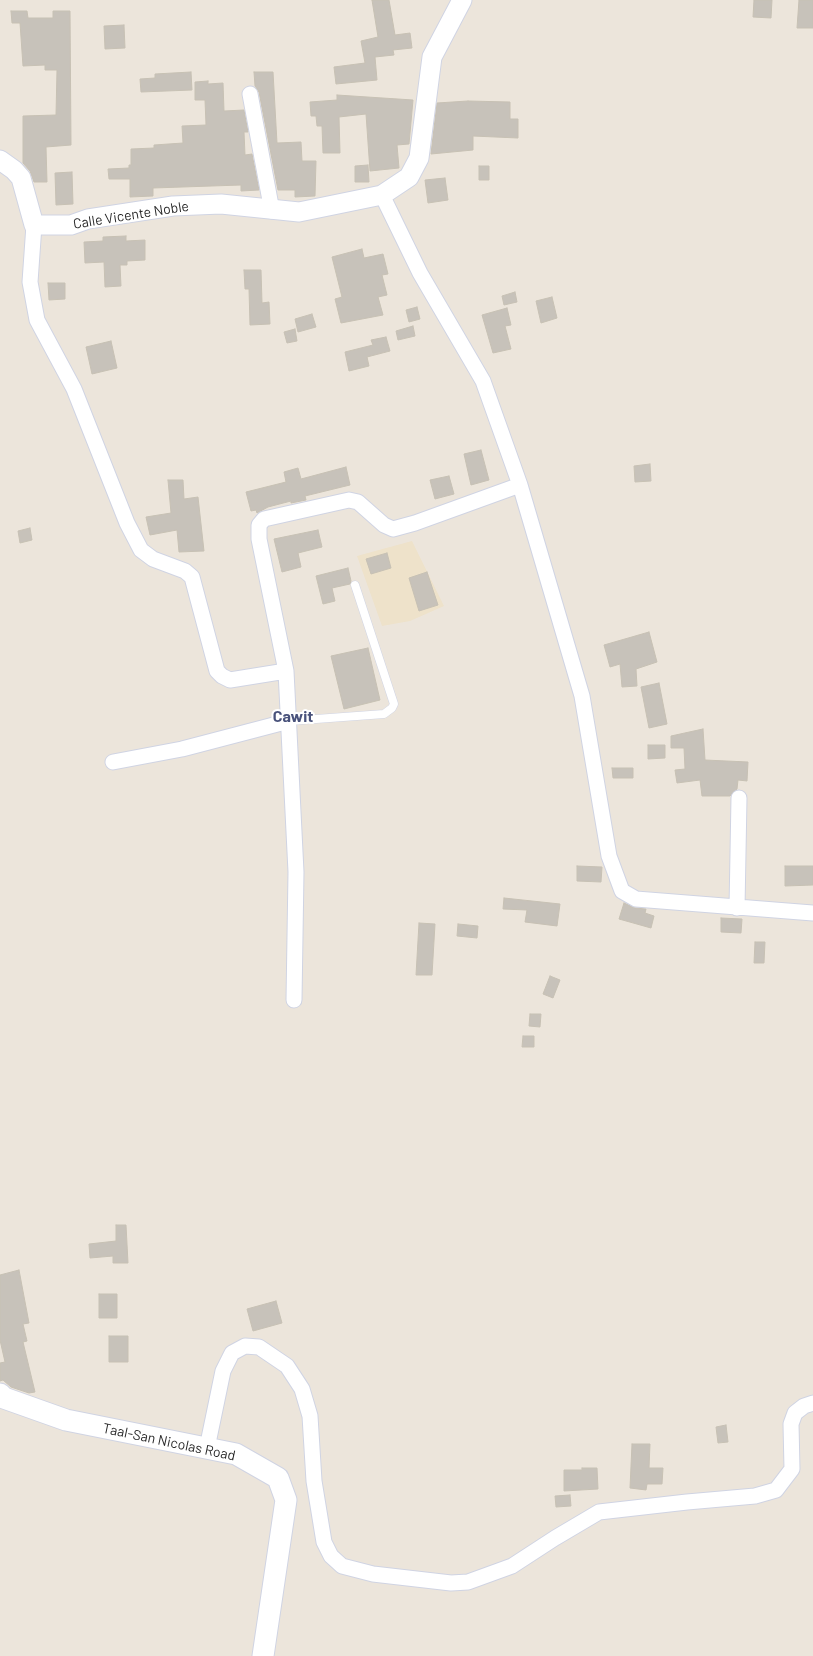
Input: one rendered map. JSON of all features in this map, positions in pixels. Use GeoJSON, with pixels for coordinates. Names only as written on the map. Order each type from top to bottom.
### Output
{"type":"FeatureCollection","features":[{"type":"Feature","properties":{"kind":"main road","name":"Taal-San Nicolas Road"},"geometry":{"type":"LineString","coordinates":[[0,1394],[4,1398],[66,1420],[236,1454],[278,1478],[286,1500],[263,1656]]}},
{"type":"Feature","properties":{"kind":"street","name":"Calle Vicente Noble"},"geometry":{"type":"LineString","coordinates":[[34,225],[71,225],[88,219],[174,206],[220,204],[272,211],[299,212],[382,195],[409,176],[419,158],[432,57],[462,0]]}},
{"type":"Feature","properties":{"kind":"street"},"geometry":{"type":"LineString","coordinates":[[250,94],[272,211]]}},
{"type":"Feature","properties":{"kind":"street"},"geometry":{"type":"LineString","coordinates":[[0,160],[14,170],[21,178],[34,225],[30,282],[37,320],[74,389],[128,523],[141,550],[153,559],[185,571],[192,577],[217,671],[222,676],[230,680],[286,672]]}},
{"type":"Feature","properties":{"kind":"street"},"geometry":{"type":"LineString","coordinates":[[382,195],[420,273],[483,381],[520,485],[582,696],[609,856],[622,891],[636,899],[813,913]]}},
{"type":"Feature","properties":{"kind":"street"},"geometry":{"type":"LineString","coordinates":[[294,1000],[296,872],[286,672],[259,539],[259,525],[264,519],[350,500],[358,502],[384,524],[393,528],[415,523],[520,485]]}},
{"type":"Feature","properties":{"kind":"street"},"geometry":{"type":"LineString","coordinates":[[113,762],[182,749],[288,721]]}},
{"type":"Feature","properties":{"kind":"street"},"geometry":{"type":"LineString","coordinates":[[737,908],[739,798]]}},
{"type":"Feature","properties":{"kind":"street"},"geometry":{"type":"LineString","coordinates":[[207,1448],[217,1392],[226,1364],[232,1353],[239,1349],[245,1346],[259,1347],[287,1366],[302,1389],[310,1416],[314,1481],[324,1542],[331,1556],[342,1566],[373,1574],[451,1583],[468,1582],[512,1566],[599,1512],[755,1496],[776,1490],[792,1469],[791,1424],[795,1413],[804,1406],[813,1403]]}},
{"type":"Feature","properties":{"kind":"lane"},"geometry":{"type":"LineString","coordinates":[[288,721],[384,714],[394,704],[355,585]]}},
{"type":"Feature","properties":{"kind":"shaded area"},"geometry":{"type":"Polygon","coordinates":[[[412,541],[444,606],[410,621],[382,626],[357,556],[412,541]]]}},
{"type":"Feature","properties":{"kind":"building"},"geometry":{"type":"Polygon","coordinates":[[[372,0],[389,0],[395,35],[410,33],[412,48],[393,50],[394,55],[375,57],[377,80],[336,84],[334,67],[365,63],[361,41],[378,37],[372,0]]]}},
{"type":"Feature","properties":{"kind":"building"},"geometry":{"type":"Polygon","coordinates":[[[754,0],[772,0],[771,18],[753,17],[754,0]]]}},
{"type":"Feature","properties":{"kind":"building"},"geometry":{"type":"Polygon","coordinates":[[[799,0],[813,0],[813,28],[797,28],[799,0]]]}},
{"type":"Feature","properties":{"kind":"building"},"geometry":{"type":"Polygon","coordinates":[[[11,11],[27,11],[28,18],[53,18],[53,11],[70,11],[71,145],[46,147],[47,182],[34,182],[30,171],[23,163],[23,116],[56,115],[57,70],[45,70],[45,65],[23,66],[20,23],[12,23],[11,11]]]}},
{"type":"Feature","properties":{"kind":"building"},"geometry":{"type":"Polygon","coordinates":[[[124,25],[125,48],[105,49],[104,26],[124,25]]]}},
{"type":"Feature","properties":{"kind":"building"},"geometry":{"type":"Polygon","coordinates":[[[191,72],[192,90],[141,92],[140,79],[155,78],[155,74],[191,72]]]}},
{"type":"Feature","properties":{"kind":"building"},"geometry":{"type":"Polygon","coordinates":[[[254,72],[273,72],[277,143],[301,142],[302,161],[316,161],[315,196],[295,197],[295,190],[278,190],[259,92],[255,86],[254,72]]]}},
{"type":"Feature","properties":{"kind":"building"},"geometry":{"type":"Polygon","coordinates":[[[208,81],[208,84],[223,83],[224,111],[244,110],[248,132],[244,132],[245,155],[252,154],[259,190],[241,191],[241,185],[153,188],[153,196],[130,197],[130,179],[109,179],[108,169],[129,168],[129,165],[131,165],[131,149],[154,148],[154,145],[183,143],[182,126],[206,125],[205,100],[195,100],[195,82],[208,81]]]}},
{"type":"Feature","properties":{"kind":"building"},"geometry":{"type":"Polygon","coordinates":[[[337,95],[413,100],[409,144],[397,145],[399,168],[370,171],[366,114],[339,117],[340,153],[323,153],[322,126],[317,126],[316,116],[311,116],[310,102],[337,100],[337,95]]]}},
{"type":"Feature","properties":{"kind":"building"},"geometry":{"type":"Polygon","coordinates":[[[468,101],[510,102],[510,119],[518,119],[518,138],[473,136],[473,150],[431,154],[437,103],[468,101]]]}},
{"type":"Feature","properties":{"kind":"building"},"geometry":{"type":"Polygon","coordinates":[[[368,165],[369,182],[355,182],[355,166],[368,165]]]}},
{"type":"Feature","properties":{"kind":"building"},"geometry":{"type":"Polygon","coordinates":[[[479,166],[489,166],[489,180],[479,180],[479,166]]]}},
{"type":"Feature","properties":{"kind":"building"},"geometry":{"type":"Polygon","coordinates":[[[72,172],[73,204],[56,205],[55,173],[72,172]]]}},
{"type":"Feature","properties":{"kind":"building"},"geometry":{"type":"Polygon","coordinates":[[[445,178],[448,200],[428,203],[425,180],[445,178]]]}},
{"type":"Feature","properties":{"kind":"building"},"geometry":{"type":"Polygon","coordinates":[[[126,236],[126,241],[145,240],[145,260],[127,261],[127,265],[120,265],[121,286],[105,287],[104,262],[85,263],[84,242],[103,241],[103,237],[126,236]]]}},
{"type":"Feature","properties":{"kind":"building"},"geometry":{"type":"Polygon","coordinates":[[[362,249],[364,258],[383,254],[388,274],[382,275],[387,295],[378,297],[383,315],[341,323],[335,299],[342,297],[332,257],[362,249]]]}},
{"type":"Feature","properties":{"kind":"building"},"geometry":{"type":"Polygon","coordinates":[[[244,270],[261,270],[262,303],[269,302],[270,324],[250,325],[249,289],[245,289],[244,270]]]}},
{"type":"Feature","properties":{"kind":"building"},"geometry":{"type":"Polygon","coordinates":[[[48,283],[65,283],[65,299],[49,300],[48,283]]]}},
{"type":"Feature","properties":{"kind":"building"},"geometry":{"type":"Polygon","coordinates":[[[515,292],[517,302],[504,305],[502,296],[515,292]]]}},
{"type":"Feature","properties":{"kind":"building"},"geometry":{"type":"Polygon","coordinates":[[[552,297],[557,318],[541,323],[536,301],[552,297]]]}},
{"type":"Feature","properties":{"kind":"building"},"geometry":{"type":"Polygon","coordinates":[[[417,307],[420,319],[409,322],[406,310],[417,307]]]}},
{"type":"Feature","properties":{"kind":"building"},"geometry":{"type":"Polygon","coordinates":[[[507,308],[511,325],[505,326],[511,349],[493,353],[482,315],[507,308]]]}},
{"type":"Feature","properties":{"kind":"building"},"geometry":{"type":"Polygon","coordinates":[[[312,314],[316,327],[298,332],[295,319],[312,314]]]}},
{"type":"Feature","properties":{"kind":"building"},"geometry":{"type":"Polygon","coordinates":[[[413,326],[415,336],[398,340],[396,331],[413,326]]]}},
{"type":"Feature","properties":{"kind":"building"},"geometry":{"type":"Polygon","coordinates":[[[295,329],[297,341],[287,343],[284,332],[295,329]]]}},
{"type":"Feature","properties":{"kind":"building"},"geometry":{"type":"Polygon","coordinates":[[[386,337],[390,351],[367,357],[369,366],[349,371],[345,352],[373,345],[371,340],[386,337]]]}},
{"type":"Feature","properties":{"kind":"building"},"geometry":{"type":"Polygon","coordinates":[[[111,341],[117,368],[92,374],[86,347],[111,341]]]}},
{"type":"Feature","properties":{"kind":"building"},"geometry":{"type":"Polygon","coordinates":[[[481,450],[489,480],[471,485],[464,454],[481,450]]]}},
{"type":"Feature","properties":{"kind":"building"},"geometry":{"type":"Polygon","coordinates":[[[650,464],[651,481],[635,482],[634,466],[650,464]]]}},
{"type":"Feature","properties":{"kind":"building"},"geometry":{"type":"Polygon","coordinates":[[[346,467],[350,485],[305,496],[306,500],[291,503],[291,501],[268,507],[257,513],[256,510],[251,511],[246,492],[286,482],[284,472],[298,468],[301,479],[346,467]]]}},
{"type":"Feature","properties":{"kind":"building"},"geometry":{"type":"Polygon","coordinates":[[[449,476],[454,494],[435,499],[430,480],[449,476]]]}},
{"type":"Feature","properties":{"kind":"building"},"geometry":{"type":"Polygon","coordinates":[[[168,480],[183,480],[184,499],[198,497],[204,551],[179,552],[177,530],[150,535],[146,517],[171,513],[168,480]]]}},
{"type":"Feature","properties":{"kind":"building"},"geometry":{"type":"Polygon","coordinates":[[[30,528],[32,540],[20,543],[18,531],[30,528]]]}},
{"type":"Feature","properties":{"kind":"building"},"geometry":{"type":"Polygon","coordinates":[[[318,530],[322,547],[298,553],[301,567],[282,572],[274,539],[318,530]]]}},
{"type":"Feature","properties":{"kind":"building"},"geometry":{"type":"Polygon","coordinates":[[[387,553],[391,568],[371,574],[366,559],[387,553]]]}},
{"type":"Feature","properties":{"kind":"building"},"geometry":{"type":"Polygon","coordinates":[[[348,568],[350,584],[332,588],[335,601],[323,604],[316,576],[348,568]]]}},
{"type":"Feature","properties":{"kind":"building"},"geometry":{"type":"Polygon","coordinates":[[[427,572],[438,605],[419,611],[409,578],[427,572]]]}},
{"type":"Feature","properties":{"kind":"building"},"geometry":{"type":"Polygon","coordinates":[[[649,632],[657,662],[636,669],[637,686],[622,687],[620,664],[610,667],[604,645],[649,632]]]}},
{"type":"Feature","properties":{"kind":"building"},"geometry":{"type":"Polygon","coordinates":[[[368,648],[380,700],[344,709],[331,656],[368,648]]]}},
{"type":"Feature","properties":{"kind":"building"},"geometry":{"type":"Polygon","coordinates":[[[659,683],[667,724],[649,728],[641,687],[659,683]]]}},
{"type":"Feature","properties":{"kind":"building"},"geometry":{"type":"Polygon","coordinates":[[[703,729],[705,760],[748,762],[747,781],[738,780],[737,789],[730,796],[702,796],[700,780],[677,783],[675,770],[685,769],[684,748],[671,748],[671,736],[703,729]]]}},
{"type":"Feature","properties":{"kind":"building"},"geometry":{"type":"Polygon","coordinates":[[[648,745],[665,745],[665,758],[648,759],[648,745]]]}},
{"type":"Feature","properties":{"kind":"building"},"geometry":{"type":"Polygon","coordinates":[[[612,768],[633,768],[633,778],[613,778],[612,768]]]}},
{"type":"Feature","properties":{"kind":"building"},"geometry":{"type":"Polygon","coordinates":[[[577,866],[602,867],[601,882],[577,881],[577,866]]]}},
{"type":"Feature","properties":{"kind":"building"},"geometry":{"type":"Polygon","coordinates":[[[785,866],[813,866],[813,885],[785,886],[785,866]]]}},
{"type":"Feature","properties":{"kind":"building"},"geometry":{"type":"Polygon","coordinates":[[[504,898],[560,904],[557,926],[525,922],[527,910],[503,909],[504,898]]]}},
{"type":"Feature","properties":{"kind":"building"},"geometry":{"type":"Polygon","coordinates":[[[624,903],[635,908],[646,909],[645,913],[654,916],[651,928],[619,919],[624,903]]]}},
{"type":"Feature","properties":{"kind":"building"},"geometry":{"type":"Polygon","coordinates":[[[721,918],[742,919],[741,933],[721,932],[721,918]]]}},
{"type":"Feature","properties":{"kind":"building"},"geometry":{"type":"Polygon","coordinates":[[[419,923],[435,924],[432,975],[416,975],[419,923]]]}},
{"type":"Feature","properties":{"kind":"building"},"geometry":{"type":"Polygon","coordinates":[[[458,924],[478,926],[477,938],[457,936],[458,924]]]}},
{"type":"Feature","properties":{"kind":"building"},"geometry":{"type":"Polygon","coordinates":[[[755,942],[765,942],[764,963],[754,963],[755,942]]]}},
{"type":"Feature","properties":{"kind":"building"},"geometry":{"type":"Polygon","coordinates":[[[550,976],[560,980],[553,998],[543,994],[550,976]]]}},
{"type":"Feature","properties":{"kind":"building"},"geometry":{"type":"Polygon","coordinates":[[[530,1014],[541,1014],[540,1027],[529,1026],[530,1014]]]}},
{"type":"Feature","properties":{"kind":"building"},"geometry":{"type":"Polygon","coordinates":[[[523,1036],[534,1036],[534,1047],[522,1047],[523,1036]]]}},
{"type":"Feature","properties":{"kind":"building"},"geometry":{"type":"Polygon","coordinates":[[[116,1225],[126,1225],[128,1263],[113,1263],[113,1256],[90,1258],[89,1244],[116,1241],[116,1225]]]}},
{"type":"Feature","properties":{"kind":"building"},"geometry":{"type":"Polygon","coordinates":[[[19,1270],[29,1323],[23,1324],[27,1341],[23,1342],[35,1392],[29,1393],[11,1387],[3,1380],[0,1381],[0,1363],[5,1362],[0,1340],[0,1275],[19,1270]]]}},
{"type":"Feature","properties":{"kind":"building"},"geometry":{"type":"Polygon","coordinates":[[[99,1294],[117,1294],[117,1318],[99,1318],[99,1294]]]}},
{"type":"Feature","properties":{"kind":"building"},"geometry":{"type":"Polygon","coordinates":[[[276,1301],[282,1323],[253,1331],[247,1309],[276,1301]]]}},
{"type":"Feature","properties":{"kind":"building"},"geometry":{"type":"Polygon","coordinates":[[[109,1336],[128,1336],[128,1362],[109,1362],[109,1336]]]}},
{"type":"Feature","properties":{"kind":"building"},"geometry":{"type":"Polygon","coordinates":[[[726,1425],[728,1442],[718,1443],[716,1427],[726,1425]]]}},
{"type":"Feature","properties":{"kind":"building"},"geometry":{"type":"Polygon","coordinates":[[[632,1444],[650,1444],[649,1468],[663,1468],[662,1484],[647,1484],[646,1490],[630,1488],[632,1444]]]}},
{"type":"Feature","properties":{"kind":"building"},"geometry":{"type":"Polygon","coordinates":[[[582,1468],[597,1468],[598,1489],[564,1491],[564,1470],[582,1470],[582,1468]]]}},
{"type":"Feature","properties":{"kind":"building"},"geometry":{"type":"Polygon","coordinates":[[[570,1495],[571,1506],[556,1507],[555,1496],[570,1495]]]}},
{"type":"Feature","properties":{"kind":"district","name":"Cawit"},"geometry":{"type":"Point","coordinates":[293,717]}}]}
